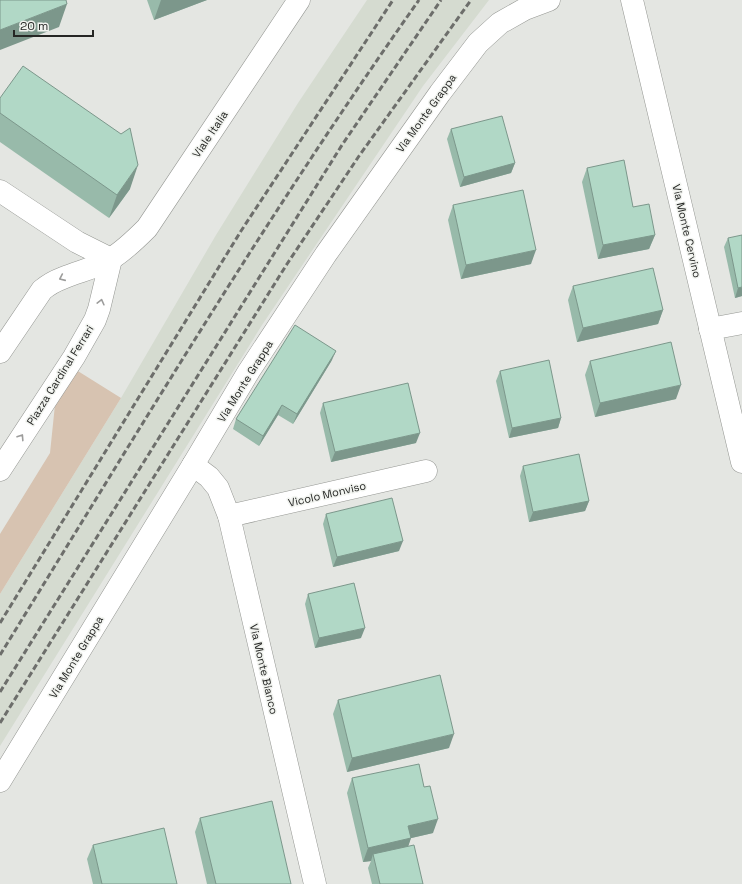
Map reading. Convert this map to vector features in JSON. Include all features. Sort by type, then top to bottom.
[{"type":"street","name":"Viale Italia","points":[[111,259],[134,242],[147,228],[299,0]]},
{"type":"street","name":"Via Monte Grappa","points":[[0,781],[249,371],[326,254],[440,93],[478,43],[500,23],[525,9],[549,0]]},
{"type":"street","name":"Via Monte Cervino","points":[[632,0],[742,462]]},
{"type":"street","points":[[0,191],[77,242],[111,259]]},
{"type":"street","points":[[0,352],[42,290],[64,277],[111,259]]},
{"type":"street","name":"Piazza Cardinal Ferrari","points":[[0,470],[74,357],[95,320],[111,259]]},
{"type":"street","points":[[710,329],[742,323]]},
{"type":"street","name":"Via Monte Bianco","points":[[193,465],[209,477],[218,488],[229,516],[314,884]]},
{"type":"street","name":"Vicolo Monviso","points":[[229,516],[426,471]]},
{"type":"shaded area","points":[[367,0],[489,0],[423,86],[262,325],[0,746],[0,594],[121,398],[216,235],[298,103]]},
{"type":"shaded area","points":[[73,368],[121,398],[0,594],[0,534],[50,453],[56,395]]},
{"type":"building","points":[[0,0],[66,0],[67,4],[0,30]]},
{"type":"building","points":[[23,66],[121,134],[130,128],[138,165],[117,195],[0,113],[0,98]]},
{"type":"building","points":[[502,116],[515,163],[464,177],[451,129]]},
{"type":"building","points":[[624,160],[633,207],[649,204],[655,235],[603,245],[587,168]]},
{"type":"building","points":[[523,190],[536,250],[466,265],[453,205]]},
{"type":"building","points":[[742,235],[742,287],[738,288],[728,238]]},
{"type":"building","points":[[653,268],[663,310],[583,328],[573,286]]},
{"type":"building","points":[[295,325],[336,351],[297,414],[282,405],[263,436],[236,419]]},
{"type":"building","points":[[671,342],[681,385],[600,403],[590,361]]},
{"type":"building","points":[[549,360],[561,418],[512,428],[500,371]]},
{"type":"building","points":[[408,383],[420,433],[335,452],[323,403]]},
{"type":"building","points":[[579,454],[589,501],[533,512],[523,466]]},
{"type":"building","points":[[392,498],[403,541],[337,557],[326,514]]},
{"type":"building","points":[[354,583],[365,628],[319,638],[308,594]]},
{"type":"building","points":[[440,675],[454,734],[352,758],[338,700]]},
{"type":"building","points":[[419,764],[424,787],[430,786],[438,819],[408,826],[411,838],[368,848],[352,778]]},
{"type":"building","points":[[272,801],[291,884],[216,884],[200,818]]},
{"type":"building","points":[[164,828],[177,884],[102,884],[93,845]]},
{"type":"building","points":[[414,845],[423,884],[380,884],[373,854]]},
{"type":"railway","points":[[0,623],[241,231],[393,0]]},
{"type":"railway","points":[[0,655],[256,242],[309,161],[419,0]]},
{"type":"railway","points":[[0,692],[342,145],[441,0]]},
{"type":"railway","points":[[0,723],[287,264],[359,156],[471,0]]}]
